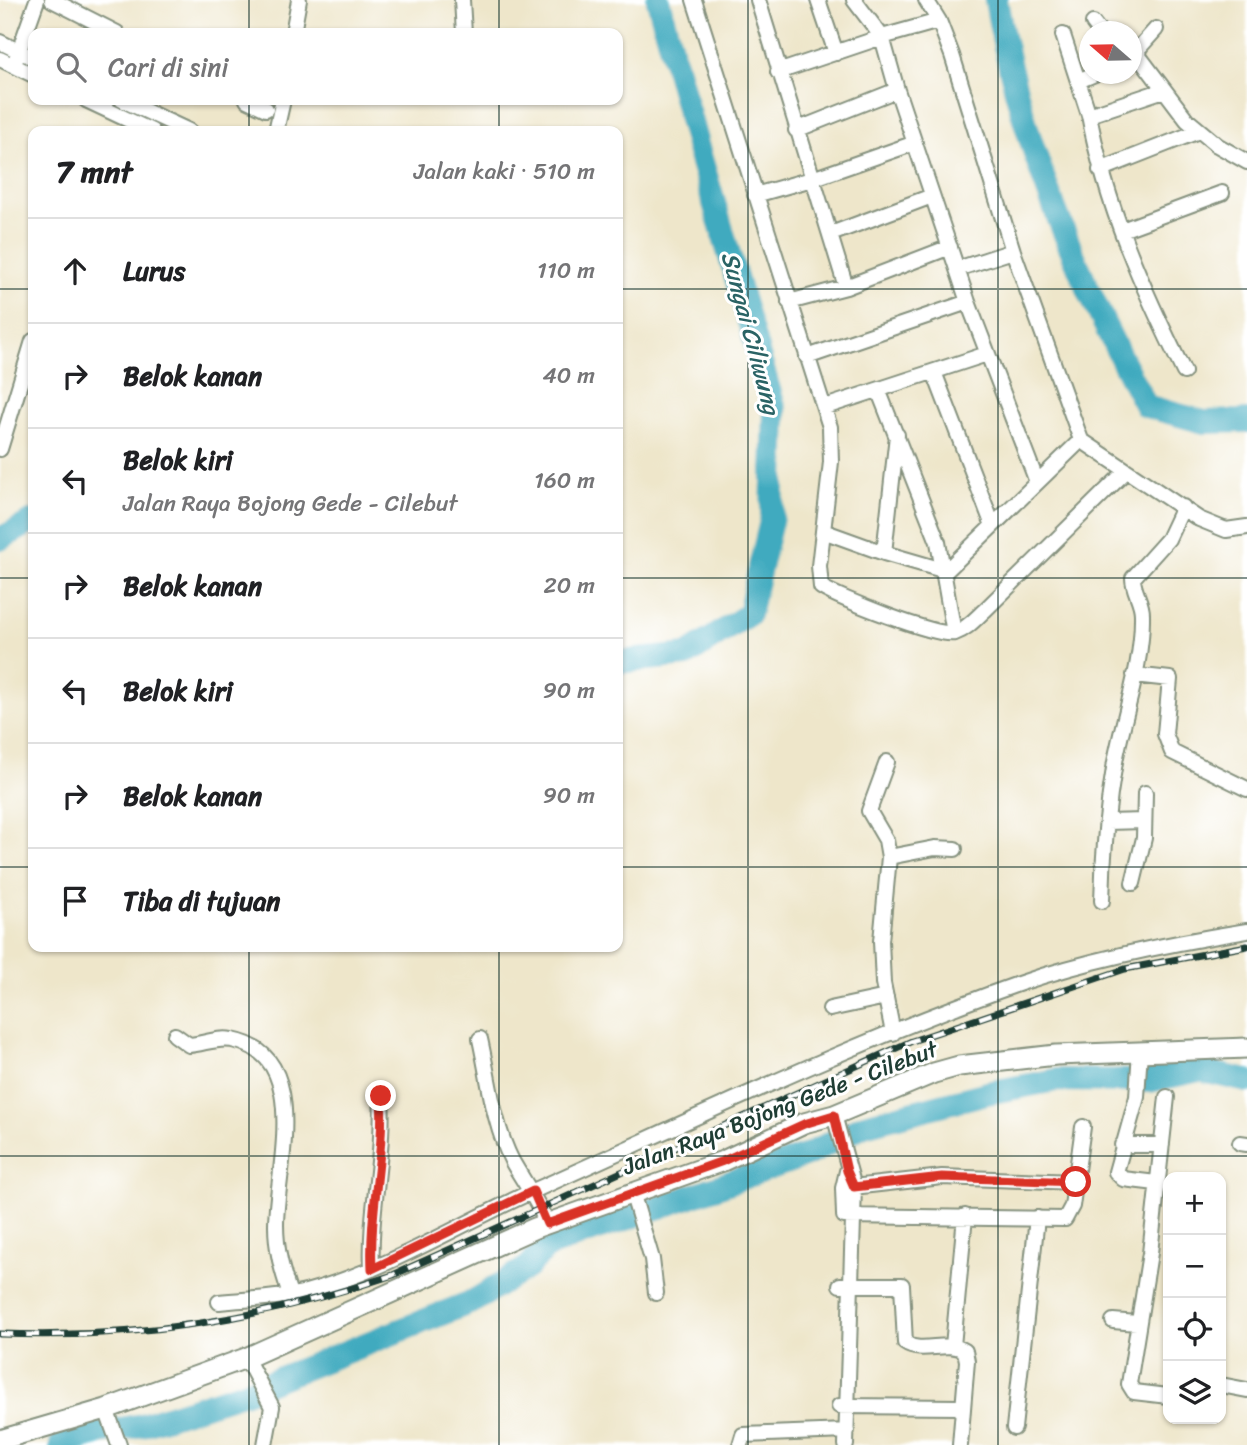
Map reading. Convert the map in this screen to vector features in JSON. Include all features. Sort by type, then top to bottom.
[{"type":"main road","name":"Jalan Raya Bojong Gede - Cilebut","points":[[0,1440],[108,1414],[247,1361],[547,1224],[635,1201],[804,1124],[836,1118],[894,1088],[959,1066],[1034,1057],[1139,1057],[1247,1048]]},
{"type":"street","points":[[32,28],[37,0]]},
{"type":"street","points":[[52,0],[107,28]]},
{"type":"street","points":[[294,28],[299,0]]},
{"type":"street","points":[[462,0],[464,28]]},
{"type":"street","points":[[694,0],[830,427],[831,462],[819,566],[821,587],[930,630],[954,633],[977,618],[1125,472]]},
{"type":"street","points":[[758,0],[846,287]]},
{"type":"street","points":[[818,0],[836,53]]},
{"type":"street","points":[[854,0],[883,37],[897,90],[968,302],[1037,482]]},
{"type":"street","points":[[926,0],[939,21],[1013,251],[1082,440],[1125,472],[1199,519],[1226,530],[1247,527]]},
{"type":"street","points":[[778,72],[939,21]]},
{"type":"street","points":[[1142,45],[1156,29]]},
{"type":"street","points":[[1063,35],[1089,116],[1100,170],[1146,296],[1185,372]]},
{"type":"street","points":[[0,42],[27,55],[14,65]]},
{"type":"street","points":[[0,59],[28,72]]},
{"type":"street","points":[[1142,65],[1199,131],[1247,162]]},
{"type":"street","points":[[796,130],[897,90]]},
{"type":"street","points":[[1089,116],[1164,90]]},
{"type":"street","points":[[97,105],[141,126]]},
{"type":"street","points":[[133,105],[178,126]]},
{"type":"street","points":[[257,105],[267,110]]},
{"type":"street","points":[[277,126],[282,105]]},
{"type":"street","points":[[1100,170],[1199,131]]},
{"type":"street","points":[[755,195],[812,179],[915,143]]},
{"type":"street","points":[[1122,230],[1222,193]]},
{"type":"street","points":[[831,234],[932,196]]},
{"type":"street","points":[[789,302],[846,287],[950,247]]},
{"type":"street","points":[[957,269],[1013,251]]},
{"type":"street","points":[[807,358],[968,302]]},
{"type":"street","points":[[825,407],[879,392],[987,354]]},
{"type":"street","points":[[0,449],[28,357]]},
{"type":"street","points":[[934,372],[992,523]]},
{"type":"street","points":[[879,392],[939,542],[946,571],[954,633]]},
{"type":"street","points":[[884,553],[897,435]]},
{"type":"street","points":[[946,571],[992,523],[1082,440]]},
{"type":"street","points":[[1102,901],[1103,849],[1115,760],[1135,675],[1142,613],[1133,578],[1168,538],[1184,507]]},
{"type":"street","points":[[823,530],[884,553],[946,571]]},
{"type":"street","points":[[1135,675],[1170,679],[1165,734],[1171,752],[1247,789]]},
{"type":"street","points":[[887,762],[869,811],[880,825],[889,857],[881,941],[886,997],[893,1033]]},
{"type":"street","points":[[1133,883],[1144,838],[1145,793]]},
{"type":"street","points":[[1108,822],[1144,821]]},
{"type":"street","points":[[889,857],[935,848],[955,849]]},
{"type":"street","points":[[219,1302],[305,1292],[372,1269],[533,1191],[893,1033],[1022,983],[1153,948],[1247,931]]},
{"type":"street","points":[[830,1009],[886,997]]},
{"type":"street","points":[[175,1035],[190,1045],[231,1040],[247,1045],[270,1063],[281,1080],[285,1105],[277,1249],[290,1294]]},
{"type":"street","points":[[480,1039],[498,1121],[512,1161],[533,1191],[547,1224]]},
{"type":"street","points":[[1139,1057],[1138,1091],[1116,1166],[1118,1178],[1156,1183]]},
{"type":"street","points":[[372,1269],[371,1217],[384,1134],[381,1096]]},
{"type":"street","points":[[1163,1395],[1129,1389],[1137,1323],[1150,1253],[1167,1097]]},
{"type":"street","points":[[740,1445],[743,1435],[842,1438],[848,1188],[844,1148],[836,1118]]},
{"type":"street","points":[[848,1216],[1065,1219],[1072,1206],[1083,1127]]},
{"type":"street","points":[[1122,1145],[1162,1145]]},
{"type":"street","points":[[848,1188],[942,1177],[1076,1182]]},
{"type":"street","points":[[635,1201],[652,1259],[656,1293]]},
{"type":"street","points":[[953,1346],[965,1216]]},
{"type":"street","points":[[1014,1428],[1037,1218]]},
{"type":"street","points":[[845,1284],[902,1285],[905,1343],[912,1347],[953,1346],[963,1349],[967,1355],[960,1445]]},
{"type":"street","points":[[1113,1321],[1137,1323]]},
{"type":"street","points":[[247,1361],[268,1396],[271,1407],[265,1445]]},
{"type":"street","points":[[1226,1386],[1247,1390]]},
{"type":"street","points":[[842,1405],[961,1407]]},
{"type":"street","points":[[108,1414],[119,1443]]},
{"type":"waterway","name":"Sungai Ciliwung","points":[[623,661],[687,655],[749,614],[772,517],[775,410],[699,152],[658,0]]},
{"type":"waterway","name":"Sungai Ciliwung","points":[[996,0],[1020,105],[1055,209],[1098,310],[1146,406],[1204,422],[1247,421]]},
{"type":"waterway","name":"Sungai Ciliwung","points":[[0,539],[28,524]]},
{"type":"waterway","points":[[61,1445],[99,1433],[142,1425],[245,1392],[474,1301],[528,1267],[547,1247],[807,1155],[864,1125],[987,1093],[1056,1080],[1149,1081],[1199,1070],[1247,1081]]},
{"type":"railway","points":[[0,1334],[102,1333],[200,1323],[247,1315],[344,1291],[393,1275],[912,1041],[1125,969],[1247,946]]},
{"type":"route","points":[[381,1096],[384,1134],[371,1217],[372,1269],[533,1191],[547,1224],[644,1187],[723,1161],[804,1124],[834,1115],[844,1148],[847,1171],[854,1187],[942,1177],[1076,1182]]}]
